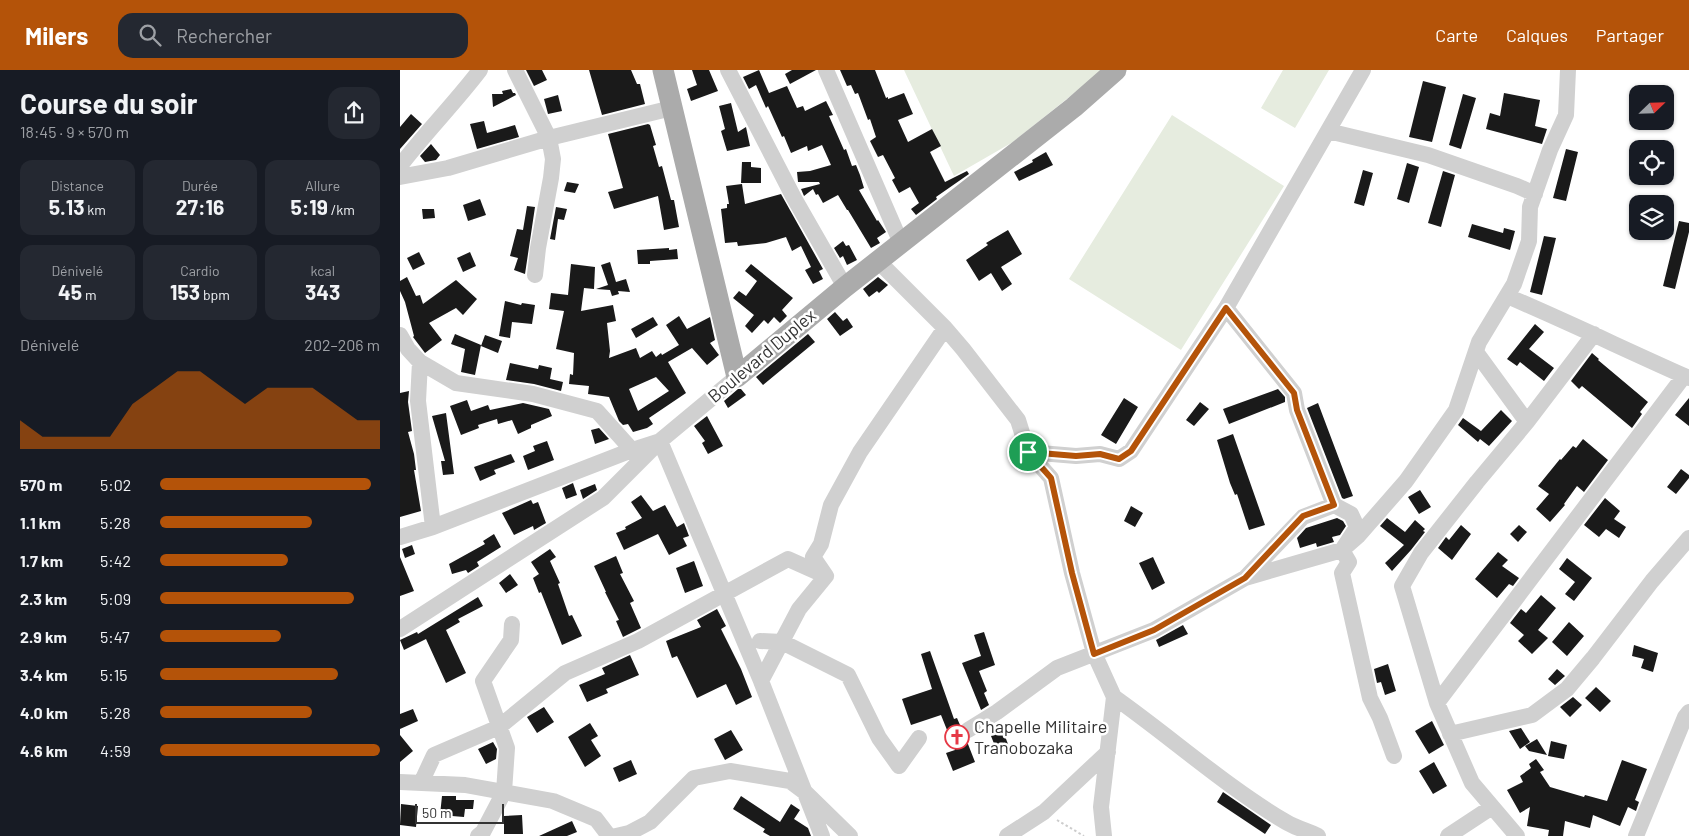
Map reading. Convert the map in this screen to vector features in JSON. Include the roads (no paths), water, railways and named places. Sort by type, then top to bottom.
[{"type":"main road","points":[[663,70],[737,377]]},
{"type":"main road","name":"Boulevard Duplex","points":[[737,377],[845,287],[1074,108],[1116,70]]},
{"type":"street","points":[[400,166],[413,148],[480,70]]},
{"type":"street","points":[[515,70],[549,138],[553,159],[538,248],[536,274]]},
{"type":"street","points":[[728,70],[794,198],[845,287]]},
{"type":"street","points":[[826,70],[901,243]]},
{"type":"street","points":[[1028,452],[1076,456],[1100,454],[1119,459],[1131,451],[1226,308],[1363,70]]},
{"type":"street","points":[[968,730],[998,712],[1057,668],[1154,630],[1245,578],[1342,550],[1358,536],[1406,481],[1456,410],[1479,342],[1514,284],[1529,241],[1530,207],[1550,150],[1566,115],[1568,70]]},
{"type":"street","points":[[400,177],[448,168],[549,138],[672,108]]},
{"type":"street","points":[[1328,131],[1428,155],[1535,194]]},
{"type":"street","points":[[878,261],[945,328],[1018,420],[1028,452],[1051,478],[1072,573],[1094,654],[1114,697],[1149,722],[1189,755],[1288,823],[1318,836]]},
{"type":"street","points":[[1437,703],[1687,377],[1507,296]]},
{"type":"street","points":[[1226,308],[1294,393],[1297,410],[1334,505],[1351,514],[1357,527],[1342,550]]},
{"type":"street","points":[[826,576],[813,557],[821,544],[832,506],[860,452],[945,328]]},
{"type":"street","points":[[1517,836],[1472,783],[1437,703],[1402,586],[1421,553],[1527,422],[1594,334]]},
{"type":"street","points":[[400,335],[408,349],[420,362],[456,382],[533,394],[597,411],[632,450]]},
{"type":"street","points":[[1476,352],[1527,422]]},
{"type":"street","points":[[420,362],[418,401],[434,527]]},
{"type":"street","name":"Boulevard Duplex","points":[[400,629],[603,498],[660,441],[737,377]]},
{"type":"street","points":[[400,537],[434,527],[632,450],[660,441],[761,680],[822,836]]},
{"type":"street","points":[[1245,578],[1303,516],[1334,505]]},
{"type":"street","points":[[1450,734],[1532,715],[1567,689],[1594,658],[1652,581],[1689,538]]},
{"type":"street","points":[[1342,550],[1348,562],[1342,574],[1370,698],[1380,718],[1394,756]]},
{"type":"street","points":[[421,783],[434,755],[500,727],[565,673],[638,641],[788,559],[826,576]]},
{"type":"street","points":[[761,680],[799,609],[826,576]]},
{"type":"street","points":[[478,836],[483,832],[504,792],[507,748],[483,681],[511,640],[512,624]]},
{"type":"street","points":[[760,641],[782,642],[848,675],[879,738],[899,766],[919,738]]},
{"type":"street","points":[[1104,836],[1101,807],[1114,697]]},
{"type":"street","points":[[1636,836],[1685,717],[1689,712]]},
{"type":"street","points":[[1007,836],[1044,812],[1108,752]]},
{"type":"street","points":[[616,836],[628,833],[650,822],[694,778],[730,771],[790,781],[806,793],[850,836]]},
{"type":"street","points":[[400,782],[465,785],[553,801],[596,819],[609,836]]},
{"type":"street","points":[[1448,836],[1492,807]]},
{"type":"place","name":"Chapelle Militaire Tranobozaka","points":[[957,737]]}]
